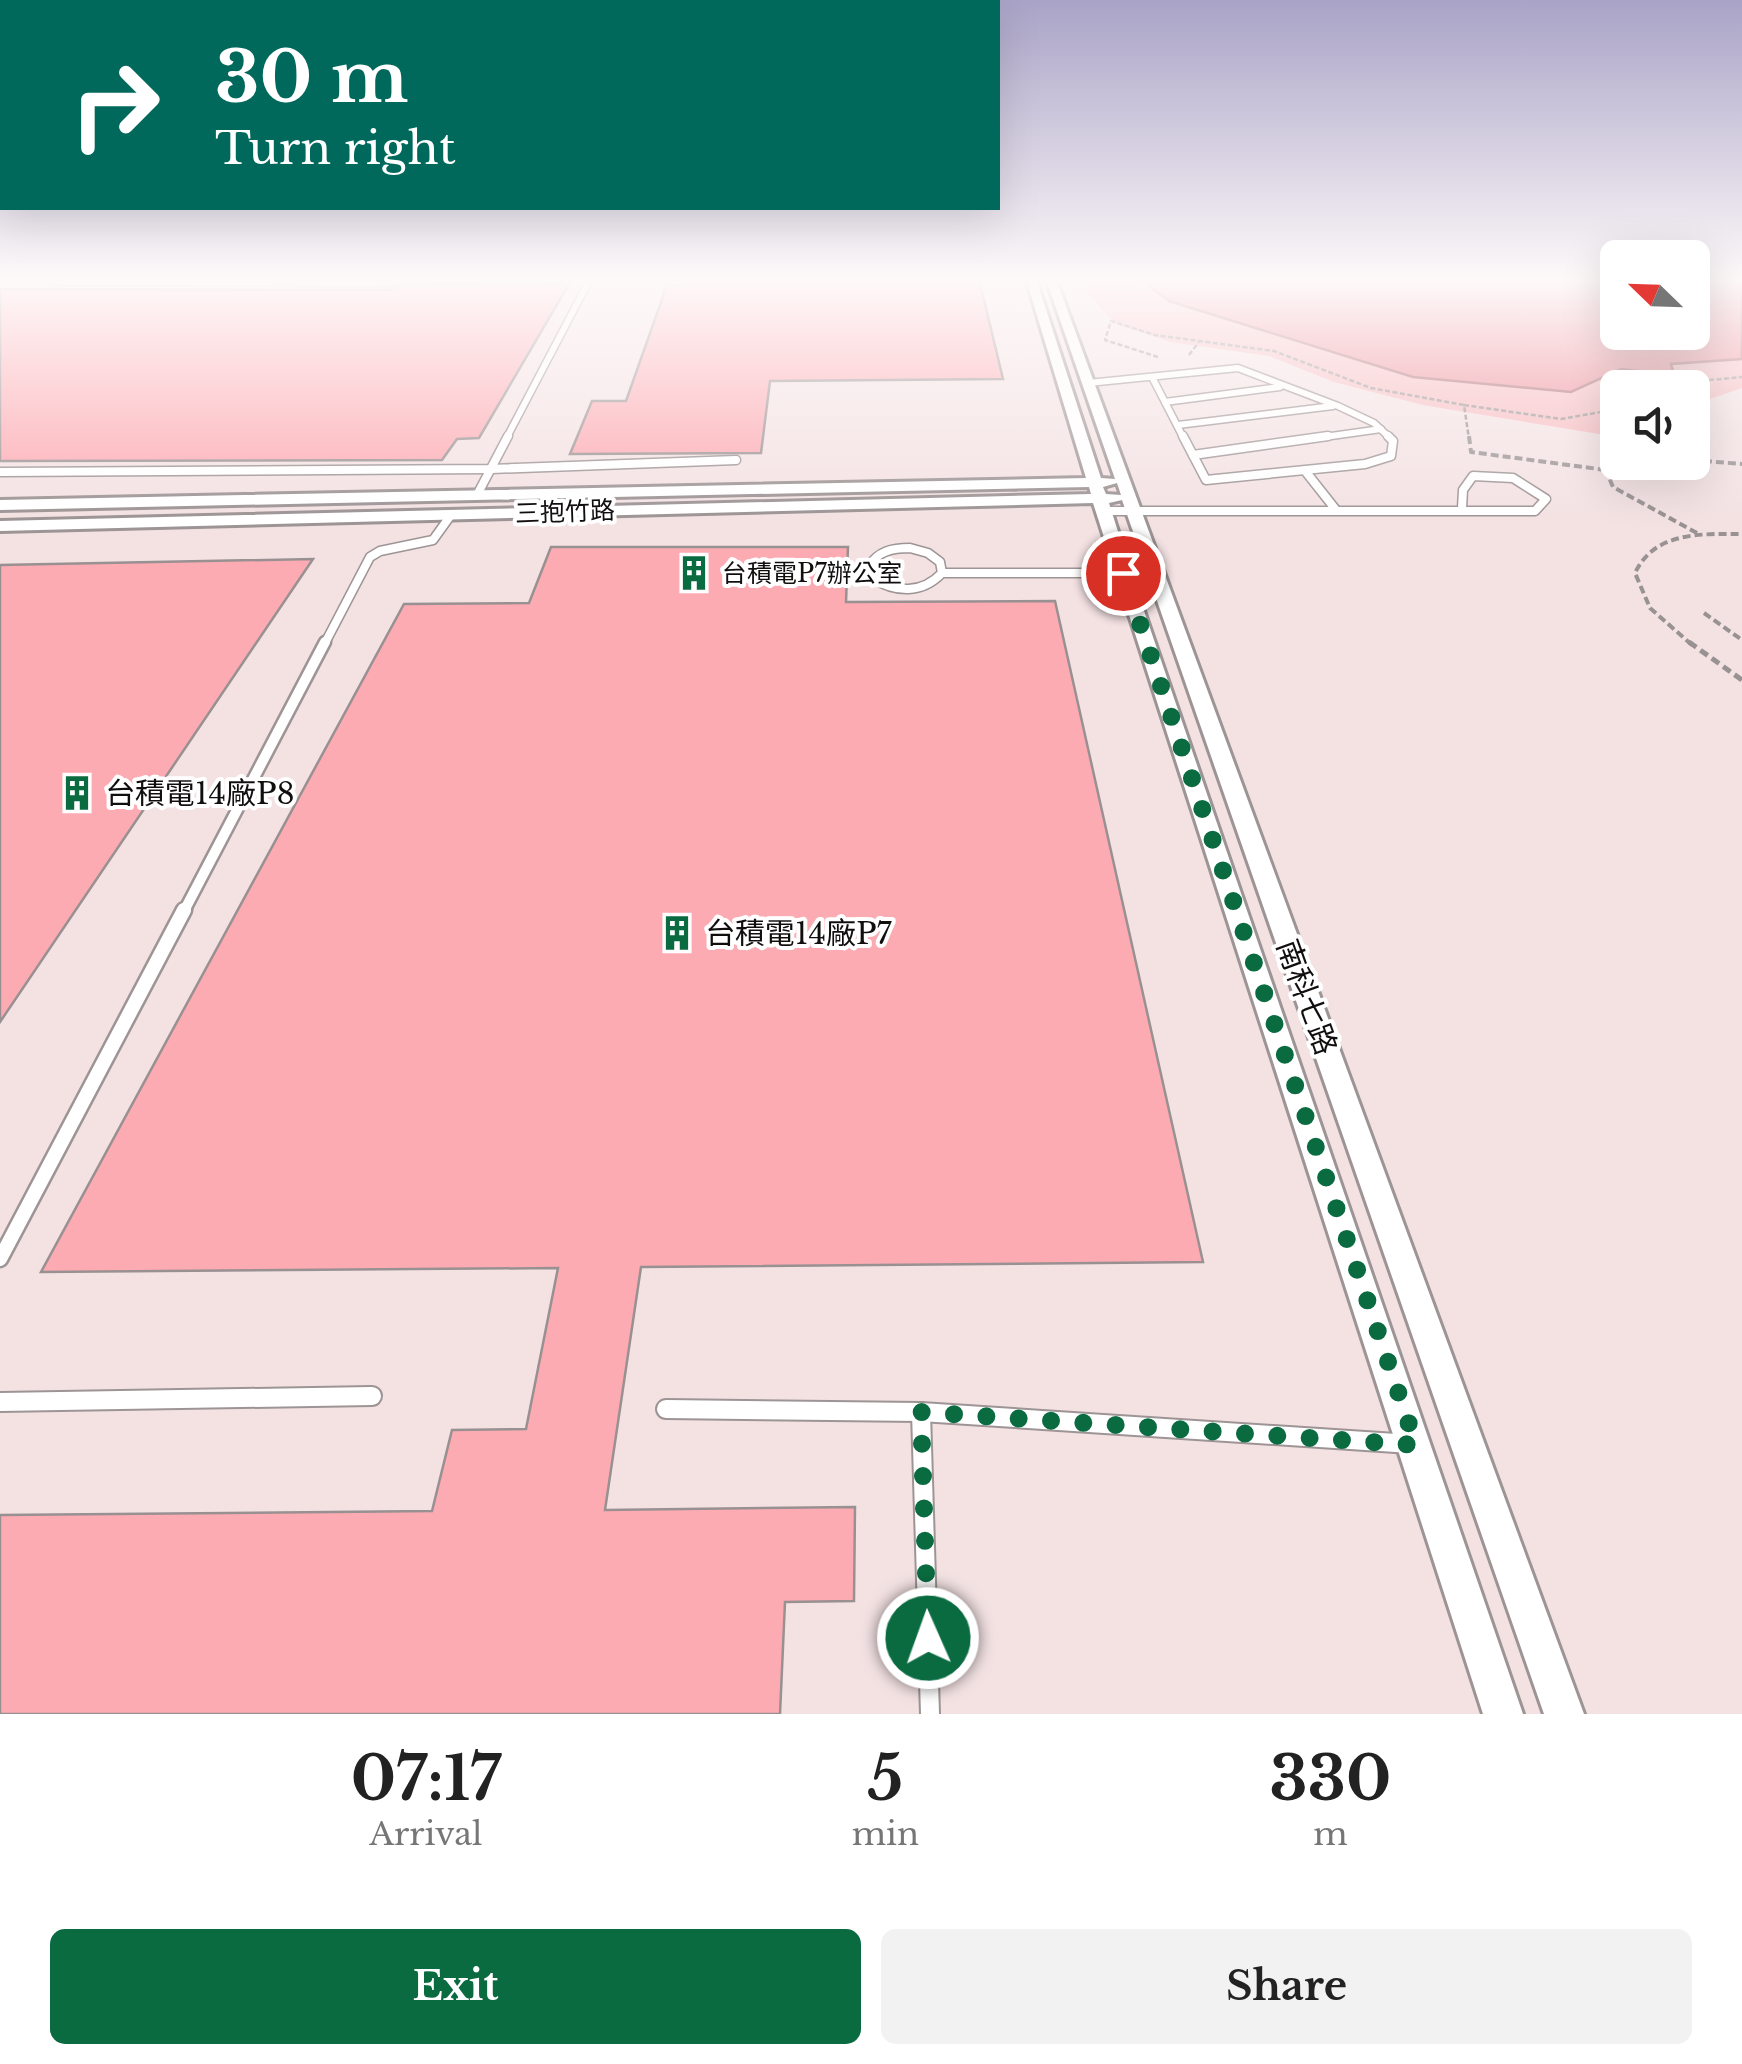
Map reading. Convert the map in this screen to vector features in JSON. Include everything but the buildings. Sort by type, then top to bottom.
[{"type":"street","name":"南科七路","points":[[1062,359],[1564,1714]]},
{"type":"street","name":"南科七路","points":[[1079,359],[1115,497],[1123,573],[1503,1714]]},
{"type":"street","name":"三抱竹路","points":[[0,505],[476,496],[1115,497]]},
{"type":"street","name":"三抱竹路","points":[[0,526],[1115,497]]},
{"type":"lane","points":[[476,496],[549,359]]},
{"type":"lane","points":[[1088,383],[1238,368],[1338,406],[1381,430],[1394,440],[1391,456],[1365,464],[1306,472],[1206,480],[1154,379]]},
{"type":"lane","points":[[1165,402],[1283,386]]},
{"type":"lane","points":[[1178,425],[1338,406]]},
{"type":"lane","points":[[1193,455],[1381,430]]},
{"type":"lane","points":[[0,472],[491,469],[736,460]]},
{"type":"lane","points":[[1306,472],[1336,510]]},
{"type":"lane","points":[[1115,497],[1336,510],[1535,511],[1546,500],[1531,483],[1516,478],[1500,474],[1473,476],[1462,490],[1462,508]]},
{"type":"lane","points":[[0,1258],[370,557],[380,551],[433,540],[450,515]]},
{"type":"lane","points":[[942,573],[935,557],[910,548],[882,552],[868,567],[878,582],[895,589],[925,586],[942,573],[1123,573]]},
{"type":"lane","points":[[0,1402],[372,1396]]},
{"type":"lane","points":[[666,1409],[921,1412],[1416,1445]]},
{"type":"lane","points":[[921,1412],[930,1714]]},
{"type":"path","points":[[1295,359],[1372,388],[1464,405],[1560,419],[1600,412]]},
{"type":"path","points":[[1710,380],[1742,377]]},
{"type":"path","points":[[1464,405],[1471,452],[1600,469]]},
{"type":"path","points":[[1710,461],[1742,464]]},
{"type":"path","points":[[1610,480],[1613,488],[1700,535]]},
{"type":"path","points":[[1742,534],[1667,541],[1645,553],[1635,574],[1637,587],[1670,628],[1742,680]]},
{"type":"path","points":[[1704,613],[1742,640]]},
{"type":"shaded area","points":[[0,359],[1742,359],[1742,1714],[0,1714]]},
{"type":"shaded area","points":[[1276,359],[1742,359],[1742,388],[1710,399],[1710,370],[1600,370],[1600,434],[1423,405],[1334,382]]},
{"type":"shaded area","points":[[1355,359],[1742,359],[1671,364],[1673,370],[1600,370],[1600,379],[1571,392],[1413,377]]},
{"type":"place","name":"台積電P7辦公室","points":[[694,573]]},
{"type":"place","name":"台積電14廠P8","points":[[77,793]]},
{"type":"place","name":"台積電14廠P7","points":[[677,933]]},
{"type":"route","points":[[928,1638],[921,1412],[1416,1445],[1123,573]]}]
